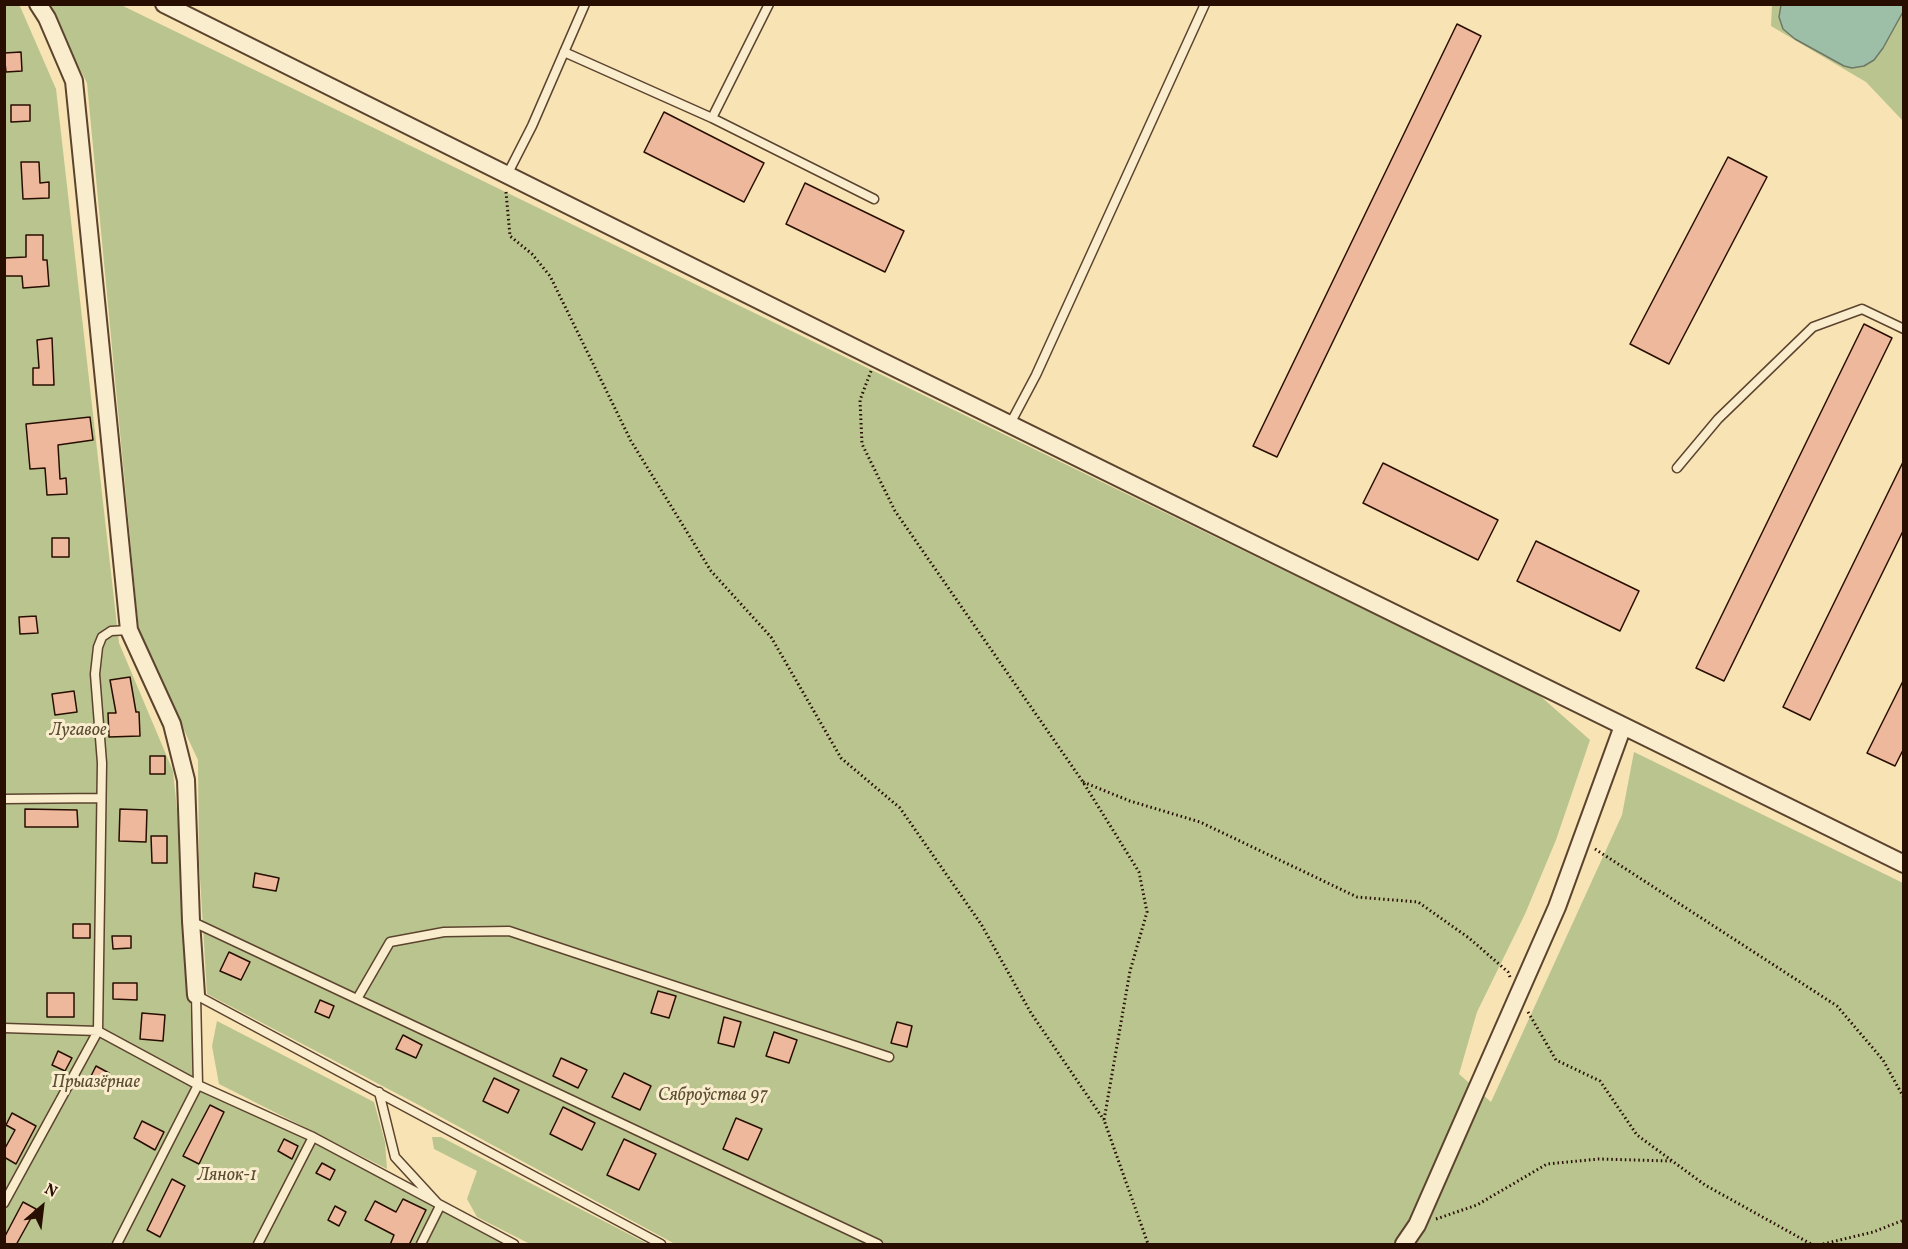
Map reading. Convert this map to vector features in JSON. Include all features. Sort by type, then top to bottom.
[{"type":"street","points":[[39,4],[74,81],[129,630],[172,724],[186,780],[196,995]]},
{"type":"street","points":[[164,4],[875,358],[1904,864]]},
{"type":"street","points":[[1404,1245],[1417,1225],[1557,907],[1623,726]]},
{"type":"lane","points":[[507,176],[532,126],[585,4]]},
{"type":"lane","points":[[712,118],[769,4]]},
{"type":"lane","points":[[1010,424],[1036,375],[1205,4]]},
{"type":"lane","points":[[564,52],[712,118],[874,199]]},
{"type":"lane","points":[[1677,468],[1718,419],[1813,327],[1862,309],[1904,329]]},
{"type":"lane","points":[[4,1203],[98,1031],[102,763],[95,674],[98,647],[102,637],[111,631],[129,630]]},
{"type":"lane","points":[[4,799],[101,798]]},
{"type":"lane","points":[[191,921],[878,1245]]},
{"type":"lane","points":[[357,999],[390,942],[444,932],[509,931],[889,1058]]},
{"type":"lane","points":[[117,1245],[198,1085],[196,995],[661,1245]]},
{"type":"lane","points":[[4,1028],[98,1031],[198,1085],[313,1137],[514,1245]]},
{"type":"lane","points":[[379,1092],[395,1156],[440,1206]]},
{"type":"lane","points":[[258,1245],[313,1137]]},
{"type":"lane","points":[[421,1245],[440,1206]]},
{"type":"path","points":[[490,167],[506,192],[510,236],[532,254],[550,276],[631,441],[711,572],[771,637],[841,758],[900,808],[981,924],[1031,1013],[1104,1120],[1148,1245]]},
{"type":"path","points":[[875,358],[860,400],[862,444],[895,511],[1083,782],[1139,872],[1147,912],[1130,971],[1104,1120]]},
{"type":"path","points":[[1083,782],[1130,801],[1200,822],[1357,897],[1419,902],[1469,938],[1509,972],[1518,995],[1556,1060],[1600,1081],[1637,1135],[1705,1185],[1811,1245]]},
{"type":"path","points":[[1581,841],[1837,1006],[1883,1060],[1904,1098]]},
{"type":"path","points":[[1417,1225],[1477,1205],[1547,1164],[1599,1159],[1671,1161]]},
{"type":"path","points":[[1823,1245],[1874,1232],[1904,1220]]},
{"type":"green space","points":[[19,4],[56,89],[119,643],[173,771],[182,859],[195,1087],[305,1138],[506,1244],[5,1244],[4,5]]},
{"type":"green space","name":"Сяброўства 97","points":[[47,5],[121,5],[1538,694],[1590,740],[1556,840],[1525,914],[1477,1012],[1459,1074],[1491,1102],[1622,815],[1634,752],[1903,883],[1903,1244],[675,1244],[415,1103],[207,994],[199,861],[198,760],[139,633],[87,83]]},
{"type":"green space","points":[[1772,5],[1781,5],[1779,17],[1783,28],[1795,39],[1883,48],[1903,10],[1903,121],[1866,82],[1771,26]]},
{"type":"green space","points":[[217,1021],[374,1102],[385,1142],[387,1169],[219,1084],[212,1046]]},
{"type":"green space","points":[[432,1137],[441,1137],[648,1244],[530,1244],[477,1217],[467,1199],[477,1171],[434,1149]]},
{"type":"shaded area","points":[[1903,4],[1904,10],[1874,60],[1864,66],[1852,68],[1844,66],[1795,39],[1783,29],[1779,17],[1781,5]]},
{"type":"building","points":[[1457,24],[1481,36],[1277,457],[1253,446]]},
{"type":"building","points":[[21,52],[22,71],[6,72],[4,53]]},
{"type":"building","points":[[11,105],[30,105],[30,121],[11,122]]},
{"type":"building","points":[[664,112],[764,163],[744,202],[644,152]]},
{"type":"building","points":[[1728,157],[1767,177],[1669,364],[1630,344]]},
{"type":"building","points":[[21,162],[39,162],[40,183],[49,182],[49,198],[23,199]]},
{"type":"building","points":[[805,183],[904,231],[885,272],[786,224]]},
{"type":"building","points":[[26,235],[43,235],[43,260],[47,260],[49,286],[23,288],[22,276],[4,276],[4,258],[26,257]]},
{"type":"building","points":[[1864,324],[1892,338],[1724,681],[1696,668]]},
{"type":"building","points":[[52,338],[54,385],[33,385],[33,368],[39,368],[37,340]]},
{"type":"building","points":[[90,417],[93,440],[58,445],[60,479],[66,478],[67,494],[47,495],[45,468],[30,469],[26,424]]},
{"type":"building","points":[[1904,460],[1904,529],[1810,720],[1783,707]]},
{"type":"building","points":[[1383,463],[1498,520],[1478,560],[1363,503]]},
{"type":"building","points":[[52,538],[69,538],[69,557],[52,557]]},
{"type":"building","points":[[1536,541],[1639,591],[1620,631],[1517,581]]},
{"type":"building","points":[[36,616],[38,633],[20,634],[19,617]]},
{"type":"building","points":[[130,677],[136,712],[139,712],[140,736],[109,737],[108,713],[116,713],[110,680]]},
{"type":"building","points":[[1904,679],[1904,748],[1895,766],[1867,753]]},
{"type":"building","points":[[74,691],[77,712],[55,715],[52,694]]},
{"type":"building","points":[[150,756],[165,756],[165,774],[150,774]]},
{"type":"building","points":[[25,809],[77,810],[78,827],[25,827]]},
{"type":"building","points":[[120,809],[147,810],[146,842],[119,841]]},
{"type":"building","points":[[151,836],[167,836],[167,863],[152,863]]},
{"type":"building","points":[[255,873],[279,878],[276,891],[253,887]]},
{"type":"building","points":[[73,924],[90,924],[90,938],[73,938]]},
{"type":"building","points":[[112,936],[131,936],[131,948],[113,949]]},
{"type":"building","points":[[229,952],[250,962],[241,980],[220,971]]},
{"type":"building","points":[[113,983],[137,983],[137,1000],[113,999]]},
{"type":"building","points":[[658,991],[676,996],[669,1018],[651,1013]]},
{"type":"building","points":[[47,993],[74,993],[74,1017],[47,1017]]},
{"type":"building","points":[[320,1000],[334,1006],[329,1018],[315,1012]]},
{"type":"building","points":[[142,1013],[165,1015],[163,1041],[140,1039]]},
{"type":"building","points":[[724,1017],[741,1022],[734,1047],[718,1043]]},
{"type":"building","points":[[897,1022],[912,1026],[907,1047],[891,1043]]},
{"type":"building","points":[[774,1032],[797,1040],[789,1063],[766,1056]]},
{"type":"building","points":[[403,1035],[422,1045],[416,1058],[396,1049]]},
{"type":"building","points":[[58,1051],[72,1058],[65,1071],[52,1065]]},
{"type":"building","points":[[561,1058],[587,1070],[578,1088],[553,1076]]},
{"type":"building","points":[[96,1066],[109,1073],[103,1085],[90,1078]]},
{"type":"building","points":[[624,1073],[651,1086],[640,1110],[612,1097]]},
{"type":"building","points":[[494,1078],[519,1090],[508,1113],[483,1101]]},
{"type":"building","points":[[210,1105],[224,1112],[199,1164],[183,1156]]},
{"type":"building","points":[[563,1107],[595,1123],[582,1150],[550,1134]]},
{"type":"building","points":[[12,1113],[36,1126],[16,1164],[4,1157],[4,1150],[15,1130],[6,1125]]},
{"type":"building","points":[[736,1118],[762,1129],[748,1160],[723,1149]]},
{"type":"building","points":[[142,1121],[164,1132],[155,1150],[134,1138]]},
{"type":"building","points":[[284,1139],[298,1146],[292,1159],[278,1151]]},
{"type":"building","points":[[624,1139],[656,1154],[639,1190],[607,1175]]},
{"type":"building","points":[[322,1163],[335,1170],[330,1180],[316,1173]]},
{"type":"building","points":[[172,1179],[185,1186],[160,1237],[147,1230]]},
{"type":"building","points":[[403,1199],[426,1210],[409,1245],[390,1245],[394,1235],[365,1220],[375,1201],[396,1212]]},
{"type":"building","points":[[23,1202],[36,1209],[16,1245],[4,1245],[4,1238]]},
{"type":"building","points":[[335,1206],[346,1212],[339,1226],[328,1220]]},
{"type":"park label","name":"Лугавое","points":[[78,732]]},
{"type":"park label","name":"Прыазёрнае","points":[[96,1084]]},
{"type":"park label","name":"Лянок-1","points":[[227,1177]]}]
